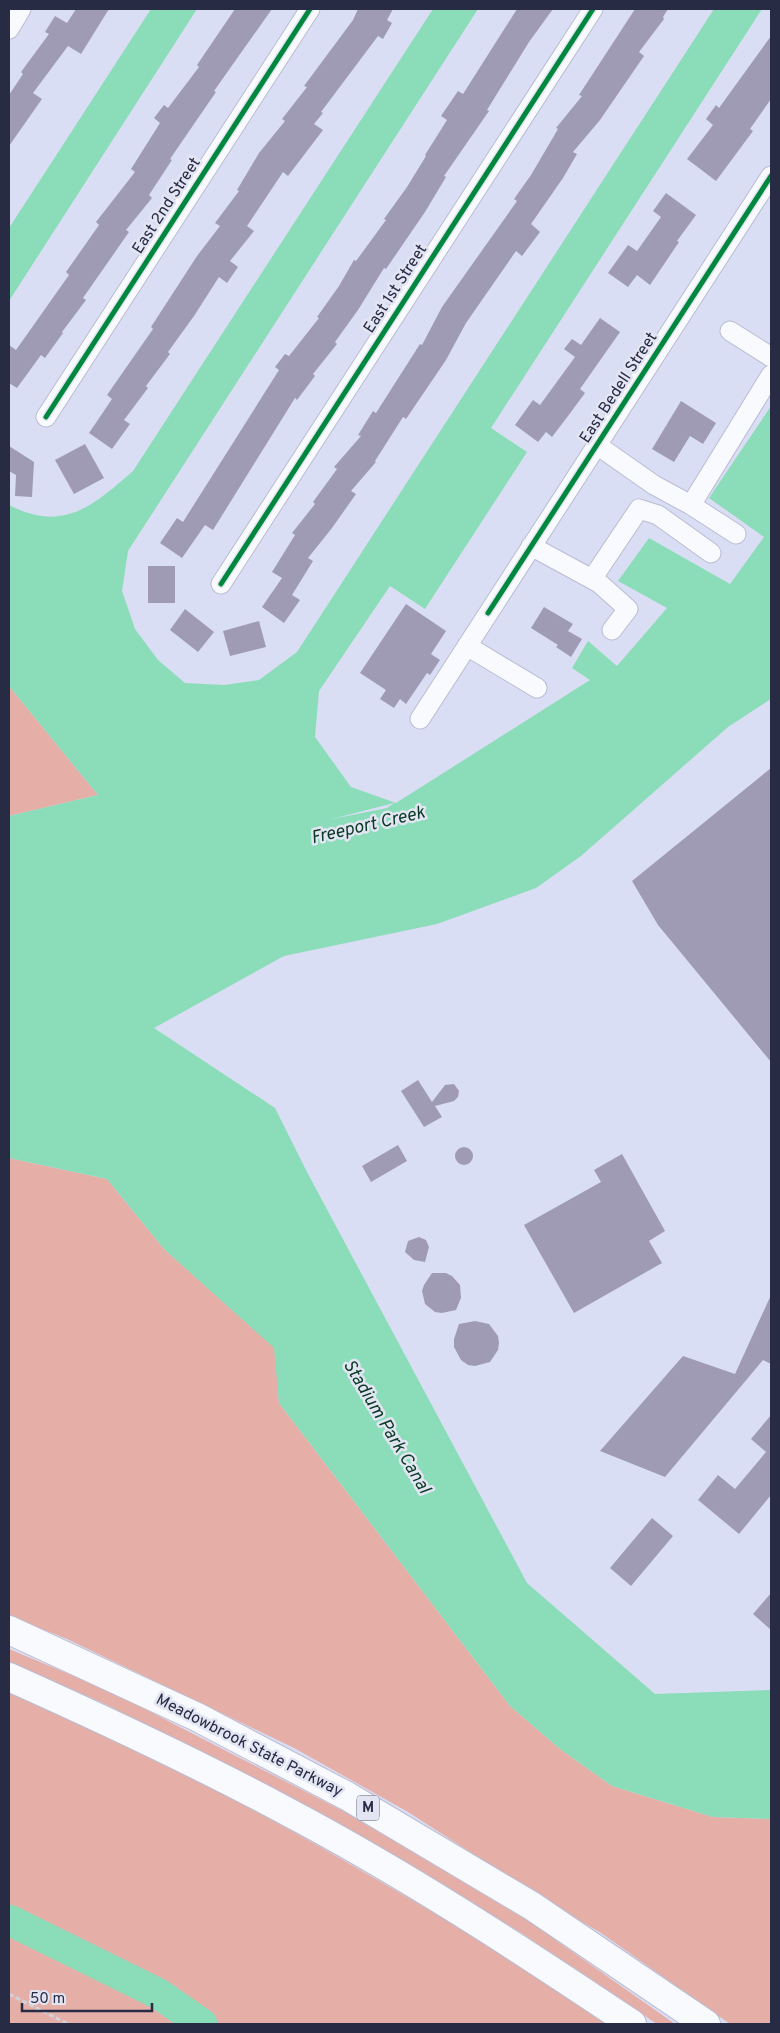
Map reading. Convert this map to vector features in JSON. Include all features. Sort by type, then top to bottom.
[{"type":"highway","name":"Meadowbrook State Parkway","points":[[9,1630],[197,1717],[347,1796],[532,1906],[706,2024]]},
{"type":"highway","points":[[9,1677],[112,1723],[289,1812],[410,1881],[632,2024]]},
{"type":"street","points":[[9,29],[22,9]]},
{"type":"street","name":"East 2nd Street","points":[[46,417],[310,9]]},
{"type":"street","name":"East 1st Street","points":[[221,584],[241,550],[593,9]]},
{"type":"street","name":"East Bedell Street","points":[[420,720],[771,176]]},
{"type":"street","points":[[730,331],[771,357]]},
{"type":"street","points":[[691,505],[771,375]]},
{"type":"street","points":[[597,445],[654,485],[691,505],[736,534]]},
{"type":"street","points":[[592,579],[639,510],[658,515],[711,553]]},
{"type":"street","points":[[531,546],[599,583],[628,609],[612,630]]},
{"type":"street","points":[[467,646],[537,688]]},
{"type":"path","points":[[9,1994],[68,2024]]},
{"type":"shaded area","points":[[9,686],[98,795],[9,816]]},
{"type":"shaded area","points":[[9,1158],[107,1179],[164,1249],[275,1348],[279,1403],[510,1706],[560,1749],[612,1786],[713,1817],[771,1819],[771,2024],[730,2024],[601,1933],[540,1897],[408,1812],[294,1748],[67,1639],[9,1616]]},
{"type":"shaded area","points":[[9,1649],[110,1691],[345,1812],[530,1922],[675,2024],[657,2024],[520,1932],[339,1823],[105,1704],[9,1662]]},
{"type":"shaded area","points":[[9,1693],[65,1717],[230,1797],[317,1845],[469,1933],[607,2024],[9,2024]]},
{"type":"water","points":[[151,9],[197,9],[9,301],[9,228]]},
{"type":"water","points":[[433,9],[478,9],[128,551],[122,591],[135,629],[158,660],[185,683],[224,685],[259,680],[297,652],[714,9],[762,9],[491,428],[527,452],[425,609],[390,586],[319,691],[315,737],[351,787],[396,803],[590,680],[572,668],[588,641],[617,666],[667,608],[618,581],[649,538],[730,584],[764,537],[709,498],[771,406],[771,699],[728,727],[581,856],[536,888],[437,924],[284,956],[154,1028],[275,1108],[307,1172],[527,1583],[655,1694],[771,1690],[771,1819],[713,1817],[612,1786],[560,1749],[510,1706],[279,1403],[274,1348],[164,1249],[107,1179],[9,1158],[9,816],[98,795],[9,686],[9,505],[28,513],[46,516],[61,516],[76,512],[104,495],[133,471]],"holes":[[[394,803],[387,808],[332,819]]]},
{"type":"building","points":[[76,9],[109,9],[81,54],[68,46],[33,93],[42,99],[9,146],[9,95],[23,74],[21,72],[49,34],[45,32],[55,16],[67,23]]},
{"type":"building","points":[[235,9],[272,9],[214,91],[216,92],[170,159],[172,160],[149,195],[152,198],[126,230],[129,232],[83,298],[86,300],[45,358],[41,355],[17,388],[9,383],[9,345],[16,350],[69,275],[66,272],[99,225],[96,222],[135,172],[131,169],[160,123],[154,118],[164,105],[168,108],[199,67],[197,65]]},
{"type":"building","points":[[358,9],[393,9],[387,20],[392,23],[383,39],[378,36],[321,112],[323,113],[314,124],[323,130],[288,176],[283,172],[247,226],[254,231],[230,261],[238,267],[227,283],[219,277],[168,352],[170,354],[146,386],[148,388],[124,420],[130,424],[112,449],[89,433],[112,399],[107,395],[153,329],[151,327],[197,256],[220,226],[215,223],[239,191],[237,190],[259,153],[285,121],[282,119],[307,87],[304,86],[353,20]]},
{"type":"building","points":[[517,9],[553,9],[529,42],[487,110],[489,111],[444,176],[446,177],[425,212],[386,269],[384,268],[358,310],[335,342],[337,344],[313,374],[315,376],[297,400],[295,398],[213,530],[205,525],[182,558],[160,543],[177,518],[183,522],[279,370],[275,367],[285,354],[289,356],[319,318],[317,317],[339,286],[354,260],[356,261],[386,220],[384,219],[407,187],[447,120],[441,116],[458,91],[463,94]]},
{"type":"building","points":[[635,9],[668,9],[663,17],[664,19],[639,52],[644,56],[600,120],[573,152],[577,154],[531,224],[540,232],[522,256],[516,251],[466,323],[446,360],[406,419],[403,417],[376,462],[351,491],[356,494],[308,558],[313,561],[292,595],[300,600],[284,623],[262,607],[282,578],[272,572],[295,535],[292,533],[315,504],[313,502],[337,469],[334,467],[361,436],[358,435],[373,411],[376,413],[420,344],[422,345],[442,307],[517,201],[514,199],[531,175],[558,129],[556,128],[582,96],[579,95]]},
{"type":"building","points":[[771,36],[771,99],[750,129],[753,131],[716,181],[687,159],[713,125],[706,119],[716,105],[719,108]]},
{"type":"building","points":[[666,193],[696,215],[677,241],[679,242],[650,285],[637,275],[628,287],[608,273],[628,245],[637,251],[661,217],[653,211]]},
{"type":"building","points":[[600,318],[620,332],[580,389],[585,393],[568,416],[552,437],[546,432],[538,442],[515,425],[533,400],[540,405],[575,357],[564,349],[572,339],[581,345]]},
{"type":"building","points":[[681,401],[716,423],[703,444],[690,436],[674,462],[652,449]]},
{"type":"building","points":[[85,444],[104,478],[74,494],[55,460]]},
{"type":"building","points":[[9,446],[34,462],[32,497],[15,496],[16,475],[9,471]]},
{"type":"building","points":[[148,566],[175,566],[175,603],[148,603]]},
{"type":"building","points":[[406,604],[446,631],[431,654],[440,660],[430,675],[427,673],[406,704],[400,699],[394,708],[380,699],[386,690],[360,673]]},
{"type":"building","points":[[544,607],[573,624],[568,631],[582,639],[571,657],[556,647],[558,645],[531,628]]},
{"type":"building","points":[[185,609],[214,632],[198,652],[170,630]]},
{"type":"building","points":[[259,621],[266,647],[230,656],[223,631]]},
{"type":"building","points":[[771,768],[771,1062],[658,925],[632,881]]},
{"type":"building","points":[[418,1080],[432,1102],[445,1085],[454,1084],[459,1091],[458,1097],[454,1101],[435,1106],[442,1117],[424,1127],[401,1091]]},
{"type":"building","points":[[398,1145],[407,1161],[371,1182],[362,1166]]},
{"type":"building","points":[[464,1147],[470,1150],[473,1156],[470,1162],[464,1165],[458,1162],[455,1156],[458,1150]]},
{"type":"building","points":[[622,1154],[665,1231],[649,1241],[662,1263],[574,1313],[524,1225],[601,1182],[594,1170]]},
{"type":"building","points":[[419,1237],[426,1240],[429,1247],[425,1262],[414,1260],[405,1252],[408,1241]]},
{"type":"building","points":[[432,1273],[446,1273],[452,1276],[460,1285],[461,1298],[456,1310],[442,1313],[435,1312],[425,1304],[422,1291]]},
{"type":"building","points":[[771,1295],[771,1364],[763,1360],[665,1477],[600,1451],[683,1356],[735,1374]]},
{"type":"building","points":[[475,1321],[489,1324],[498,1336],[499,1343],[498,1350],[490,1362],[475,1366],[468,1365],[461,1360],[454,1347],[454,1339],[459,1324]]},
{"type":"building","points":[[771,1415],[771,1495],[739,1534],[698,1500],[718,1475],[735,1489],[766,1452],[751,1439]]},
{"type":"building","points":[[652,1518],[673,1536],[631,1586],[610,1568]]},
{"type":"building","points":[[771,1593],[771,1630],[753,1614]]},
{"type":"waterway","points":[[9,1920],[159,1994],[202,2024]]},
{"type":"cycle path","points":[[46,417],[310,9]]},
{"type":"cycle path","points":[[221,584],[593,9]]},
{"type":"cycle path","points":[[488,613],[771,176]]},
{"type":"water label","name":"Freeport Creek","points":[[368,826]]},
{"type":"water label","name":"Stadium Park Canal","points":[[386,1427]]}]
